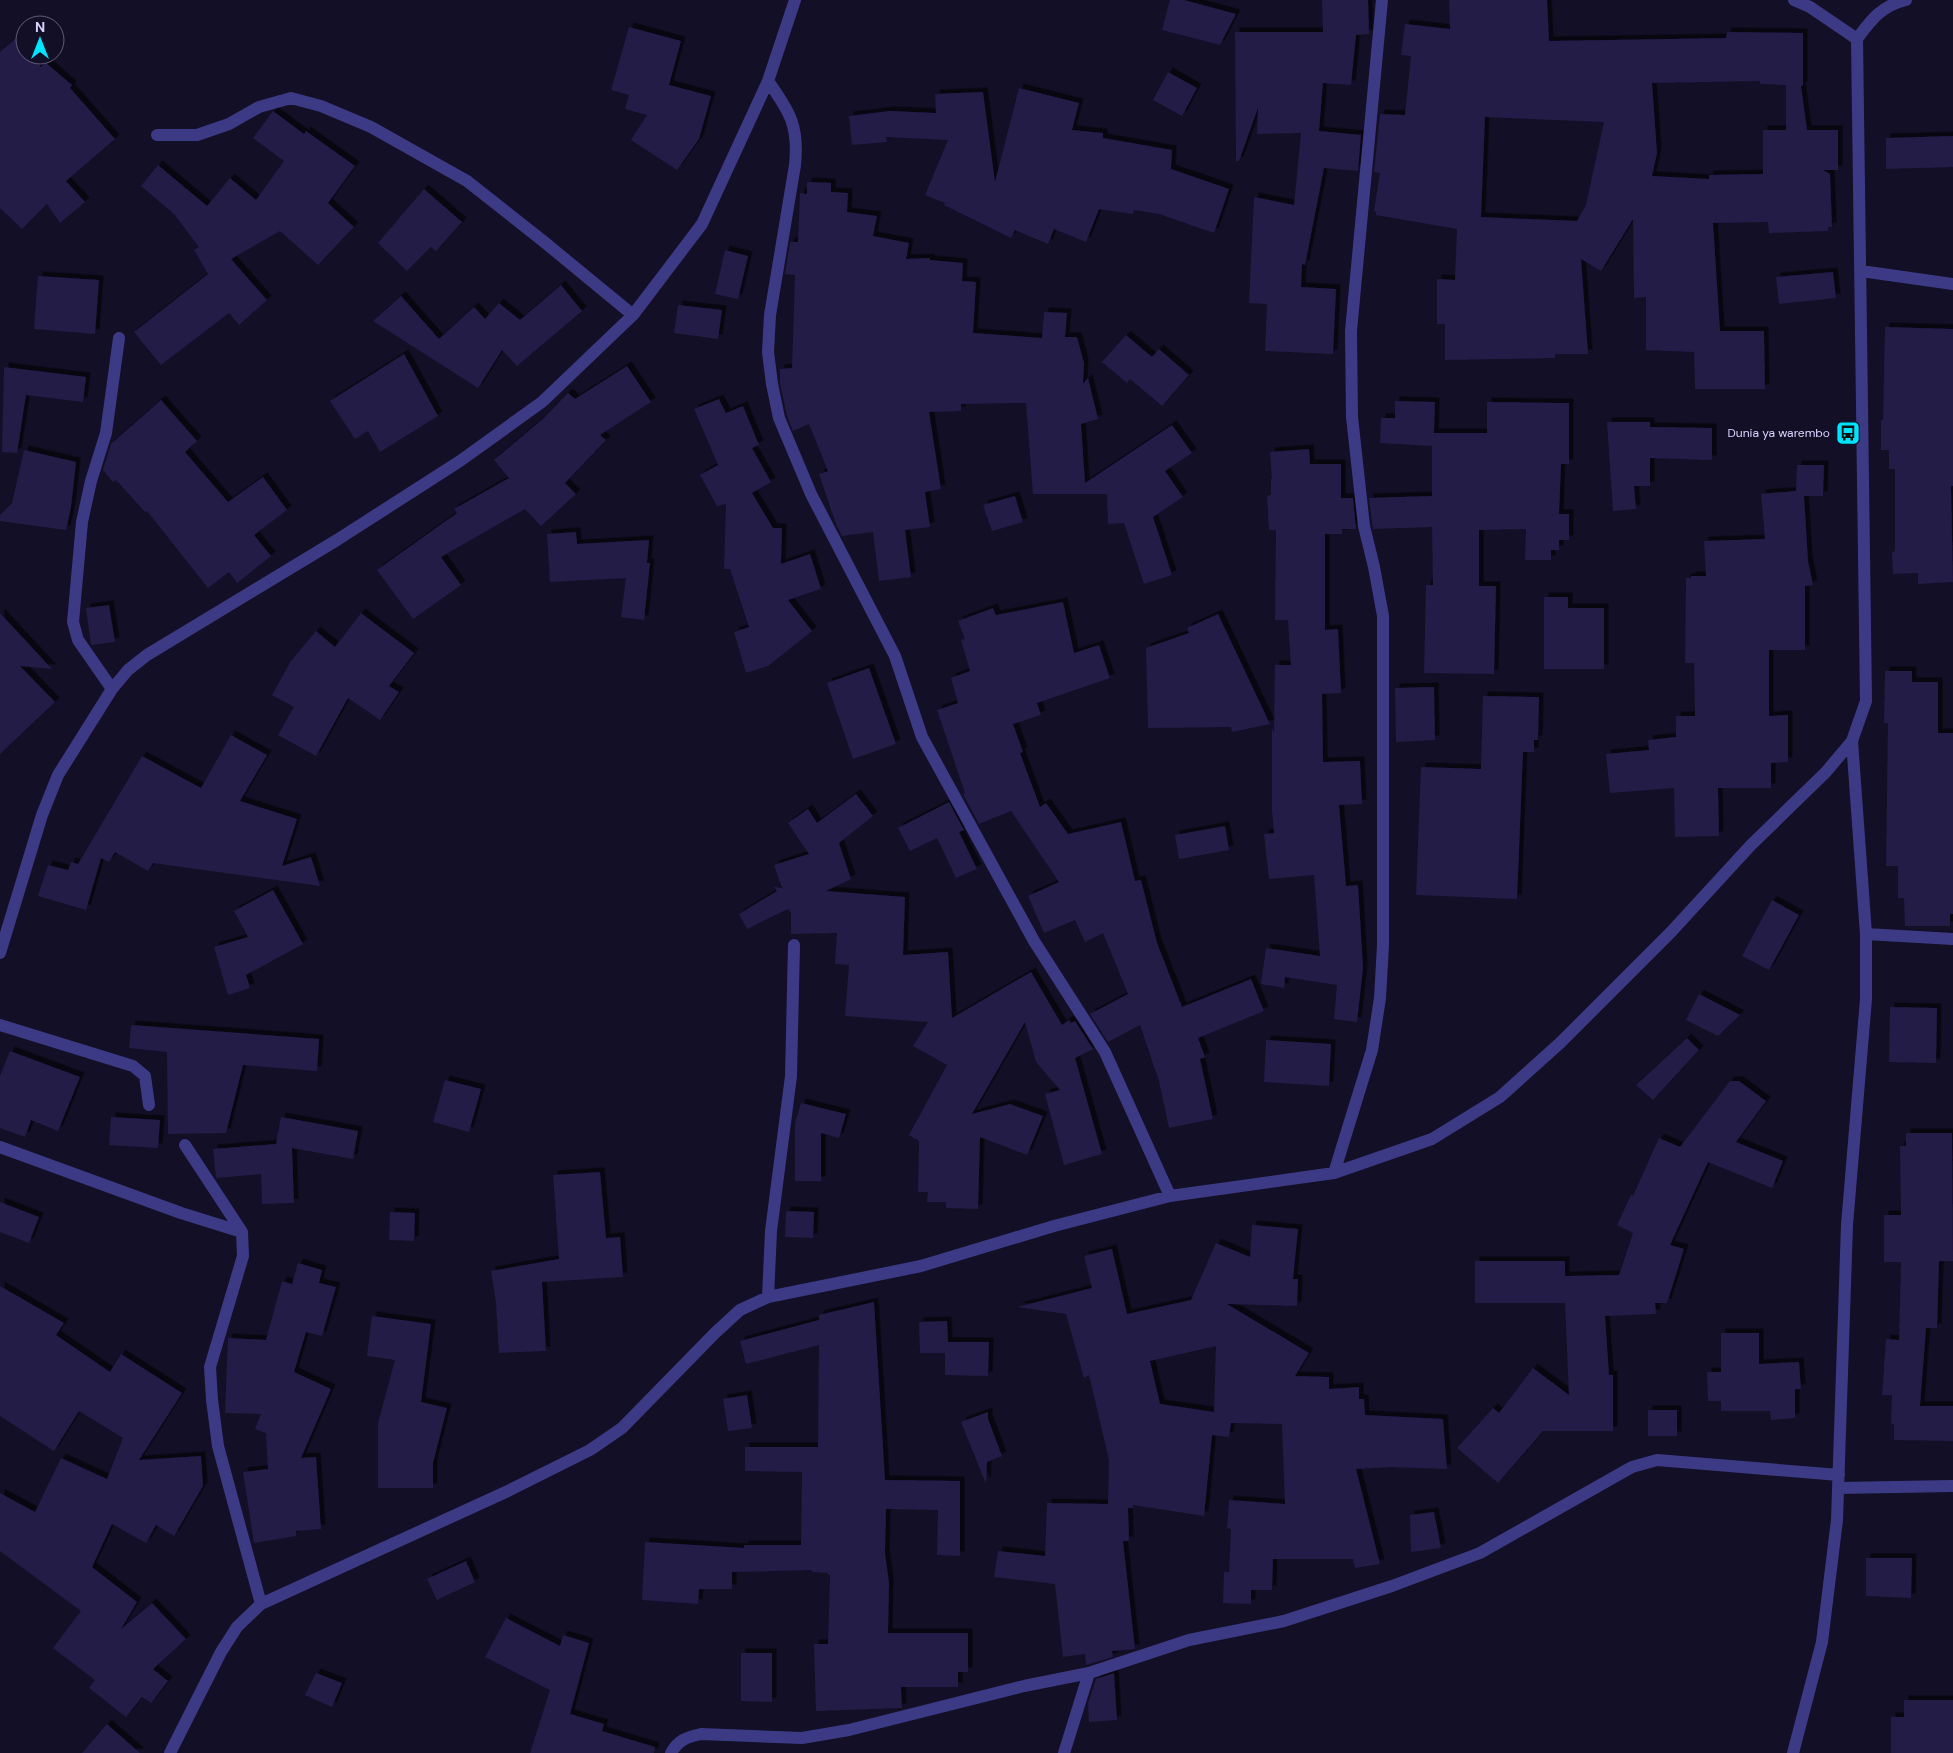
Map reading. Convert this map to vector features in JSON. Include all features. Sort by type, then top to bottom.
[{"type":"street","points":[[0,954],[42,815],[58,774],[112,689],[128,670],[147,655],[180,633],[337,540],[490,439],[542,402],[633,315],[702,224],[768,81],[795,0]]},
{"type":"street","points":[[1334,1173],[1372,1050],[1380,998],[1383,945],[1383,616],[1364,526],[1352,417],[1351,331],[1382,0]]},
{"type":"street","points":[[1794,0],[1810,7],[1857,39]]},
{"type":"street","points":[[170,1753],[221,1652],[237,1627],[261,1604],[590,1450],[622,1428],[740,1310],[768,1297],[921,1266],[1054,1226],[1170,1196],[1334,1173],[1432,1139],[1500,1097],[1560,1043],[1664,938],[1751,845],[1826,772],[1852,741],[1866,701],[1857,39],[1875,15],[1898,2],[1906,0]]},
{"type":"street","points":[[768,81],[783,103],[794,126],[797,143],[770,315],[768,352],[779,418],[812,494],[895,656],[922,737],[1034,941],[1105,1052],[1170,1196]]},
{"type":"street","points":[[157,135],[197,135],[229,124],[259,107],[291,98],[322,106],[371,127],[466,181],[633,315]]},
{"type":"street","points":[[1861,271],[1953,284]]},
{"type":"street","points":[[112,689],[78,640],[72,622],[82,522],[91,481],[106,432],[119,338]]},
{"type":"street","points":[[1793,1753],[1822,1642],[1838,1520],[1847,1225],[1866,999],[1866,934],[1852,741]]},
{"type":"street","points":[[1866,934],[1953,939]]},
{"type":"street","points":[[768,1297],[771,1231],[791,1076],[794,945]]},
{"type":"street","points":[[0,1026],[133,1066],[145,1076],[149,1105]]},
{"type":"street","points":[[185,1145],[242,1232],[243,1256],[210,1366],[218,1446],[261,1604]]},
{"type":"street","points":[[0,1147],[181,1214],[242,1232]]},
{"type":"street","points":[[671,1753],[675,1744],[687,1737],[701,1734],[802,1738],[849,1730],[1024,1686],[1089,1673],[1189,1640],[1284,1621],[1409,1579],[1480,1552],[1632,1467],[1657,1460],[1839,1482],[1953,1486]]},
{"type":"street","points":[[1064,1753],[1089,1673]]},
{"type":"building","points":[[1170,0],[1184,0],[1236,14],[1220,45],[1162,30]]},
{"type":"building","points":[[1322,0],[1368,0],[1369,34],[1356,35],[1351,85],[1323,83],[1319,131],[1361,135],[1358,171],[1324,168],[1305,265],[1302,264],[1301,287],[1336,289],[1333,354],[1265,351],[1267,304],[1249,303],[1254,197],[1294,205],[1301,133],[1257,134],[1258,108],[1239,161],[1236,161],[1235,32],[1323,32]]},
{"type":"building","points":[[1449,0],[1547,0],[1549,41],[1726,38],[1727,32],[1803,33],[1803,86],[1801,86],[1807,130],[1838,130],[1838,170],[1823,170],[1830,174],[1832,227],[1828,227],[1828,231],[1769,233],[1768,222],[1713,223],[1720,331],[1764,331],[1765,389],[1695,389],[1694,352],[1646,350],[1646,297],[1634,298],[1633,219],[1601,271],[1581,259],[1588,354],[1555,354],[1555,358],[1445,360],[1445,324],[1437,324],[1437,279],[1455,280],[1457,229],[1376,215],[1374,211],[1380,173],[1374,172],[1380,114],[1405,115],[1411,56],[1401,55],[1405,24],[1450,29]],"holes":[[[1760,81],[1760,84],[1786,85],[1786,130],[1763,130],[1763,174],[1709,175],[1709,179],[1652,176],[1657,153],[1652,83]],[[1485,117],[1604,122],[1586,205],[1577,221],[1481,217]]]},
{"type":"building","points":[[629,27],[681,41],[669,85],[711,96],[699,139],[677,170],[631,140],[647,115],[625,109],[629,95],[611,90]]},
{"type":"building","points":[[15,39],[15,65],[39,65],[41,67],[43,65],[49,65],[72,85],[70,88],[115,139],[66,181],[85,202],[60,223],[47,204],[22,229],[0,208],[0,52]]},
{"type":"building","points":[[1168,72],[1197,88],[1182,116],[1153,100]]},
{"type":"building","points":[[1019,88],[1079,103],[1072,130],[1103,133],[1103,138],[1172,150],[1171,169],[1229,189],[1214,233],[1159,214],[1134,210],[1133,214],[1099,209],[1086,242],[1054,229],[1048,244],[1015,230],[1011,238],[944,205],[945,203],[925,195],[948,140],[886,137],[887,142],[852,145],[849,116],[890,111],[936,113],[935,94],[983,92],[995,182]]},
{"type":"building","points":[[273,111],[304,134],[306,131],[355,166],[328,203],[354,227],[318,265],[280,231],[231,259],[267,300],[239,325],[229,313],[161,365],[134,332],[208,274],[194,250],[199,247],[174,214],[141,186],[158,165],[207,206],[230,178],[256,200],[284,161],[253,138]]},
{"type":"building","points":[[1953,136],[1953,167],[1886,169],[1886,138]]},
{"type":"building","points":[[807,182],[831,183],[831,192],[848,193],[847,212],[877,216],[873,236],[909,243],[906,259],[930,258],[930,260],[963,263],[962,281],[976,282],[973,333],[1042,338],[1044,312],[1067,313],[1065,337],[1077,337],[1084,363],[1083,384],[1088,378],[1098,419],[1081,424],[1085,483],[1172,425],[1192,453],[1165,471],[1183,497],[1153,517],[1172,575],[1144,584],[1124,523],[1108,524],[1107,494],[1033,494],[1026,403],[961,404],[961,411],[929,412],[941,489],[925,492],[930,527],[905,530],[911,577],[879,581],[873,532],[842,536],[819,474],[828,471],[809,424],[793,431],[787,416],[780,383],[780,369],[792,368],[795,275],[785,274],[790,242],[798,242],[800,193],[807,194]]},
{"type":"building","points":[[424,189],[462,222],[436,251],[431,247],[407,271],[378,243]]},
{"type":"building","points":[[725,250],[748,256],[738,299],[715,294]]},
{"type":"building","points":[[1833,272],[1836,298],[1779,304],[1776,277]]},
{"type":"building","points":[[38,276],[99,280],[95,334],[34,329]]},
{"type":"building","points":[[561,285],[582,311],[517,366],[502,350],[478,388],[373,321],[401,296],[439,339],[474,307],[485,319],[499,303],[520,320]]},
{"type":"building","points":[[678,305],[722,310],[718,339],[674,333]]},
{"type":"building","points":[[1885,327],[1953,329],[1953,486],[1951,486],[1953,582],[1918,584],[1918,573],[1893,574],[1892,552],[1895,551],[1895,469],[1889,469],[1889,450],[1881,450]]},
{"type":"building","points":[[1126,335],[1152,357],[1159,349],[1189,375],[1162,406],[1130,379],[1127,383],[1102,362]]},
{"type":"building","points":[[404,354],[438,416],[380,452],[368,431],[355,439],[330,401]]},
{"type":"building","points":[[627,366],[651,402],[600,435],[606,440],[565,483],[576,494],[541,526],[525,509],[441,557],[461,585],[413,619],[377,570],[457,513],[454,509],[509,478],[494,460],[544,418],[568,393],[575,399]]},
{"type":"building","points":[[4,367],[86,377],[83,402],[26,395],[17,453],[2,452]]},
{"type":"building","points":[[719,399],[726,413],[743,406],[759,445],[752,448],[771,482],[752,493],[773,528],[782,528],[781,564],[810,554],[821,589],[788,600],[812,631],[768,666],[746,673],[734,632],[749,627],[730,569],[724,569],[726,504],[717,506],[700,475],[718,465],[694,409]]},
{"type":"building","points":[[161,400],[197,441],[185,452],[228,502],[263,477],[287,510],[254,535],[271,556],[237,583],[229,572],[208,588],[147,511],[145,512],[116,480],[113,482],[103,470],[111,444]]},
{"type":"building","points":[[1395,401],[1435,402],[1434,433],[1487,433],[1487,402],[1569,403],[1569,464],[1561,464],[1559,514],[1569,514],[1569,540],[1559,540],[1559,550],[1551,550],[1551,560],[1525,560],[1526,529],[1479,530],[1479,586],[1496,586],[1494,674],[1424,673],[1426,585],[1433,585],[1432,527],[1373,529],[1369,498],[1432,496],[1432,446],[1380,443],[1381,418],[1395,418]]},
{"type":"building","points":[[1607,422],[1650,422],[1650,427],[1712,428],[1712,460],[1650,458],[1650,486],[1634,486],[1636,509],[1613,511]]},
{"type":"building","points":[[1309,449],[1310,464],[1341,464],[1341,498],[1353,498],[1356,529],[1342,529],[1342,534],[1325,534],[1325,630],[1338,629],[1341,693],[1322,694],[1323,762],[1360,761],[1362,804],[1339,805],[1346,886],[1358,885],[1363,968],[1357,1022],[1334,1019],[1337,985],[1285,977],[1284,988],[1261,984],[1266,948],[1320,956],[1314,875],[1269,879],[1264,834],[1274,833],[1272,810],[1272,728],[1274,733],[1275,665],[1291,665],[1288,620],[1275,620],[1276,530],[1269,530],[1267,496],[1271,495],[1270,452]]},
{"type":"building","points":[[24,450],[76,462],[71,507],[66,530],[0,521],[0,515],[12,503]]},
{"type":"building","points":[[1797,465],[1824,465],[1823,496],[1804,496],[1808,561],[1813,585],[1805,586],[1805,650],[1769,650],[1769,716],[1788,715],[1788,762],[1771,763],[1771,788],[1718,788],[1719,836],[1675,837],[1674,788],[1610,793],[1606,754],[1649,750],[1648,740],[1676,737],[1676,716],[1695,716],[1694,663],[1685,663],[1686,578],[1706,576],[1704,541],[1765,539],[1761,494],[1796,491]]},
{"type":"building","points":[[1015,496],[1023,522],[992,531],[983,505]]},
{"type":"building","points":[[576,532],[577,544],[649,540],[647,563],[650,563],[644,620],[621,617],[626,578],[550,582],[547,534]]},
{"type":"building","points":[[1544,597],[1568,597],[1568,608],[1604,608],[1604,669],[1544,669]]},
{"type":"building","points":[[1063,602],[1074,653],[1099,645],[1110,678],[1037,703],[1041,715],[1013,724],[1023,752],[1020,753],[1040,807],[1046,803],[1068,834],[1121,822],[1135,881],[1141,880],[1157,943],[1182,1007],[1251,979],[1264,1011],[1198,1038],[1205,1057],[1200,1059],[1213,1119],[1169,1128],[1159,1081],[1140,1025],[1108,1042],[1090,1014],[1128,994],[1103,933],[1085,942],[1075,920],[1044,933],[1028,896],[1059,882],[1011,811],[979,824],[963,794],[965,793],[937,710],[958,703],[951,678],[970,671],[961,640],[965,639],[958,621],[993,608],[996,615]]},
{"type":"building","points":[[109,605],[115,642],[91,645],[86,608]]},
{"type":"building","points":[[0,613],[52,669],[20,666],[55,702],[0,754]]},
{"type":"building","points":[[361,613],[414,653],[389,686],[399,692],[380,720],[348,698],[316,756],[278,735],[294,707],[272,695],[291,661],[316,631],[335,647]]},
{"type":"building","points":[[1218,614],[1270,724],[1232,732],[1231,727],[1148,728],[1146,648],[1189,633],[1187,628]]},
{"type":"building","points":[[869,668],[896,744],[853,759],[827,683]]},
{"type":"building","points":[[1885,671],[1912,671],[1912,682],[1938,682],[1938,733],[1953,733],[1953,914],[1950,914],[1950,926],[1905,926],[1904,898],[1898,898],[1898,866],[1886,866],[1888,723],[1884,723]]},
{"type":"building","points":[[1434,687],[1435,740],[1396,742],[1395,688]]},
{"type":"building","points":[[1483,696],[1539,697],[1538,740],[1534,740],[1534,752],[1523,752],[1517,899],[1416,895],[1421,767],[1481,769]]},
{"type":"building","points":[[231,735],[267,755],[240,801],[297,819],[282,866],[311,857],[320,886],[153,863],[148,871],[115,852],[109,862],[101,858],[86,910],[38,896],[48,865],[68,870],[71,862],[78,864],[142,756],[201,788]]},
{"type":"building","points":[[856,794],[873,816],[839,843],[851,879],[826,891],[905,897],[903,955],[948,952],[952,1018],[1031,972],[1062,1025],[1069,1020],[1071,1023],[1075,1021],[1093,1049],[1075,1058],[1102,1154],[1064,1165],[1045,1094],[1060,1090],[1036,1062],[1025,1022],[972,1114],[1010,1104],[1043,1116],[1027,1155],[980,1137],[978,1209],[946,1208],[946,1202],[927,1202],[928,1192],[918,1192],[919,1141],[909,1135],[947,1065],[913,1046],[928,1022],[845,1016],[849,965],[835,964],[837,933],[791,934],[791,913],[788,909],[747,929],[739,914],[777,891],[774,887],[782,888],[774,865],[809,854],[788,823],[808,809],[817,823]]},
{"type":"building","points":[[949,802],[964,830],[959,832],[977,869],[956,878],[937,838],[910,851],[898,828]]},
{"type":"building","points":[[1225,826],[1229,850],[1179,859],[1175,835]]},
{"type":"building","points":[[273,890],[303,944],[246,975],[250,988],[228,995],[214,947],[248,937],[234,911]]},
{"type":"building","points":[[1772,900],[1799,915],[1769,970],[1742,956]]},
{"type":"building","points":[[1699,994],[1740,1015],[1718,1036],[1686,1020]]},
{"type":"building","points":[[1890,1007],[1937,1008],[1936,1063],[1889,1062]]},
{"type":"building","points":[[131,1025],[319,1039],[317,1071],[243,1065],[226,1133],[168,1134],[167,1052],[129,1048]]},
{"type":"building","points":[[1687,1038],[1699,1050],[1653,1100],[1636,1085]]},
{"type":"building","points":[[1266,1040],[1331,1044],[1329,1086],[1264,1082]]},
{"type":"building","points":[[10,1051],[80,1077],[58,1131],[31,1120],[25,1137],[0,1128],[0,1076]]},
{"type":"building","points":[[445,1080],[481,1089],[469,1132],[433,1122]]},
{"type":"building","points":[[1730,1081],[1739,1081],[1766,1101],[1736,1142],[1783,1161],[1772,1188],[1708,1162],[1670,1245],[1684,1249],[1667,1303],[1655,1303],[1656,1314],[1605,1316],[1609,1375],[1613,1375],[1613,1431],[1543,1431],[1498,1483],[1457,1448],[1493,1408],[1499,1413],[1533,1368],[1569,1395],[1565,1303],[1475,1303],[1475,1261],[1565,1261],[1565,1276],[1619,1275],[1633,1233],[1617,1225],[1631,1195],[1633,1196],[1659,1138],[1680,1147]]},
{"type":"building","points":[[801,1103],[846,1114],[839,1138],[821,1133],[821,1181],[795,1181],[795,1123]]},
{"type":"building","points":[[111,1117],[160,1120],[158,1148],[109,1145]]},
{"type":"building","points":[[281,1117],[358,1131],[353,1159],[292,1148],[294,1203],[262,1204],[261,1174],[216,1178],[213,1149],[276,1144]]},
{"type":"building","points":[[1906,1133],[1952,1133],[1953,1261],[1939,1261],[1937,1328],[1926,1328],[1920,1406],[1953,1406],[1953,1441],[1894,1440],[1894,1424],[1891,1424],[1892,1395],[1882,1395],[1886,1339],[1899,1340],[1901,1262],[1884,1262],[1884,1215],[1901,1215],[1900,1146],[1906,1146]]},
{"type":"building","points":[[600,1172],[606,1238],[620,1237],[623,1277],[542,1282],[546,1351],[499,1353],[496,1303],[491,1271],[559,1259],[553,1175]]},
{"type":"building","points":[[0,1202],[39,1217],[29,1243],[0,1232]]},
{"type":"building","points":[[786,1211],[814,1212],[813,1238],[785,1237]]},
{"type":"building","points":[[390,1212],[415,1213],[414,1241],[389,1240]]},
{"type":"building","points":[[1252,1225],[1298,1229],[1293,1279],[1298,1279],[1297,1306],[1227,1304],[1309,1353],[1295,1376],[1329,1377],[1329,1389],[1359,1387],[1359,1399],[1364,1399],[1365,1415],[1443,1419],[1447,1469],[1391,1467],[1356,1469],[1380,1564],[1355,1568],[1353,1559],[1273,1559],[1272,1590],[1251,1590],[1251,1604],[1223,1603],[1224,1572],[1229,1572],[1231,1529],[1227,1528],[1229,1500],[1285,1504],[1282,1424],[1231,1423],[1229,1437],[1212,1435],[1204,1516],[1133,1505],[1133,1508],[1128,1508],[1129,1541],[1123,1541],[1135,1649],[1112,1651],[1113,1657],[1086,1665],[1085,1654],[1063,1657],[1055,1584],[994,1577],[998,1551],[1045,1556],[1047,1503],[1108,1504],[1109,1460],[1089,1375],[1084,1378],[1066,1314],[1017,1307],[1092,1288],[1084,1256],[1112,1249],[1127,1314],[1191,1300],[1216,1243],[1250,1257]],"holes":[[[1216,1346],[1214,1412],[1160,1404],[1150,1361]]]},
{"type":"building","points":[[298,1263],[322,1270],[319,1283],[336,1287],[322,1336],[306,1332],[294,1372],[331,1389],[301,1458],[316,1457],[321,1529],[296,1531],[296,1536],[254,1543],[243,1472],[268,1469],[266,1433],[255,1429],[261,1414],[225,1413],[228,1338],[266,1340],[282,1281],[292,1284]]},
{"type":"building","points":[[0,1286],[64,1323],[56,1335],[110,1372],[121,1354],[182,1393],[139,1460],[201,1456],[203,1486],[174,1536],[156,1525],[146,1543],[112,1524],[92,1567],[137,1602],[121,1629],[152,1603],[186,1639],[153,1669],[168,1681],[151,1703],[142,1697],[126,1717],[89,1688],[95,1680],[53,1648],[81,1611],[0,1551],[0,1493],[35,1512],[61,1458],[107,1479],[123,1438],[79,1411],[54,1451],[0,1416]]},
{"type":"building","points":[[874,1302],[885,1480],[960,1481],[960,1556],[937,1555],[938,1510],[886,1509],[885,1553],[889,1583],[888,1633],[968,1633],[968,1672],[958,1672],[958,1687],[901,1687],[902,1708],[816,1711],[814,1644],[828,1644],[830,1575],[828,1573],[812,1572],[812,1570],[732,1572],[732,1589],[699,1589],[698,1604],[642,1600],[645,1542],[744,1548],[744,1545],[801,1545],[802,1472],[745,1471],[745,1447],[818,1447],[819,1345],[746,1364],[740,1341],[819,1320],[819,1315]]},
{"type":"building","points":[[372,1316],[431,1324],[421,1402],[447,1408],[433,1463],[433,1488],[378,1488],[378,1423],[395,1360],[367,1356]]},
{"type":"building","points":[[947,1321],[948,1342],[989,1342],[988,1376],[945,1375],[945,1353],[920,1353],[919,1322]]},
{"type":"building","points":[[1721,1333],[1759,1333],[1759,1364],[1799,1362],[1801,1389],[1795,1389],[1795,1418],[1771,1420],[1770,1411],[1721,1411],[1721,1401],[1708,1401],[1707,1372],[1721,1372]]},
{"type":"building","points":[[747,1395],[752,1428],[728,1431],[723,1399]]},
{"type":"building","points":[[1648,1410],[1677,1410],[1677,1436],[1648,1436]]},
{"type":"building","points":[[988,1412],[988,1419],[1002,1456],[987,1462],[986,1484],[961,1422]]},
{"type":"building","points":[[1434,1512],[1441,1548],[1411,1552],[1410,1515]]},
{"type":"building","points":[[1866,1558],[1912,1558],[1911,1598],[1866,1596]]},
{"type":"building","points":[[466,1561],[475,1582],[437,1600],[427,1579]]},
{"type":"building","points":[[506,1618],[560,1646],[563,1635],[589,1643],[570,1714],[604,1724],[602,1731],[655,1747],[654,1753],[530,1753],[550,1690],[485,1657]]},
{"type":"building","points":[[741,1653],[772,1653],[772,1702],[741,1701]]},
{"type":"building","points":[[316,1673],[342,1683],[332,1707],[305,1695]]},
{"type":"building","points":[[1114,1673],[1117,1720],[1089,1722],[1088,1703],[1096,1679]]},
{"type":"building","points":[[1904,1700],[1953,1700],[1953,1753],[1891,1753],[1891,1717],[1904,1717]]},
{"type":"building","points":[[107,1724],[140,1753],[82,1753]]},
{"type":"place","name":"Dunia ya warembo","points":[[1848,433]]}]
